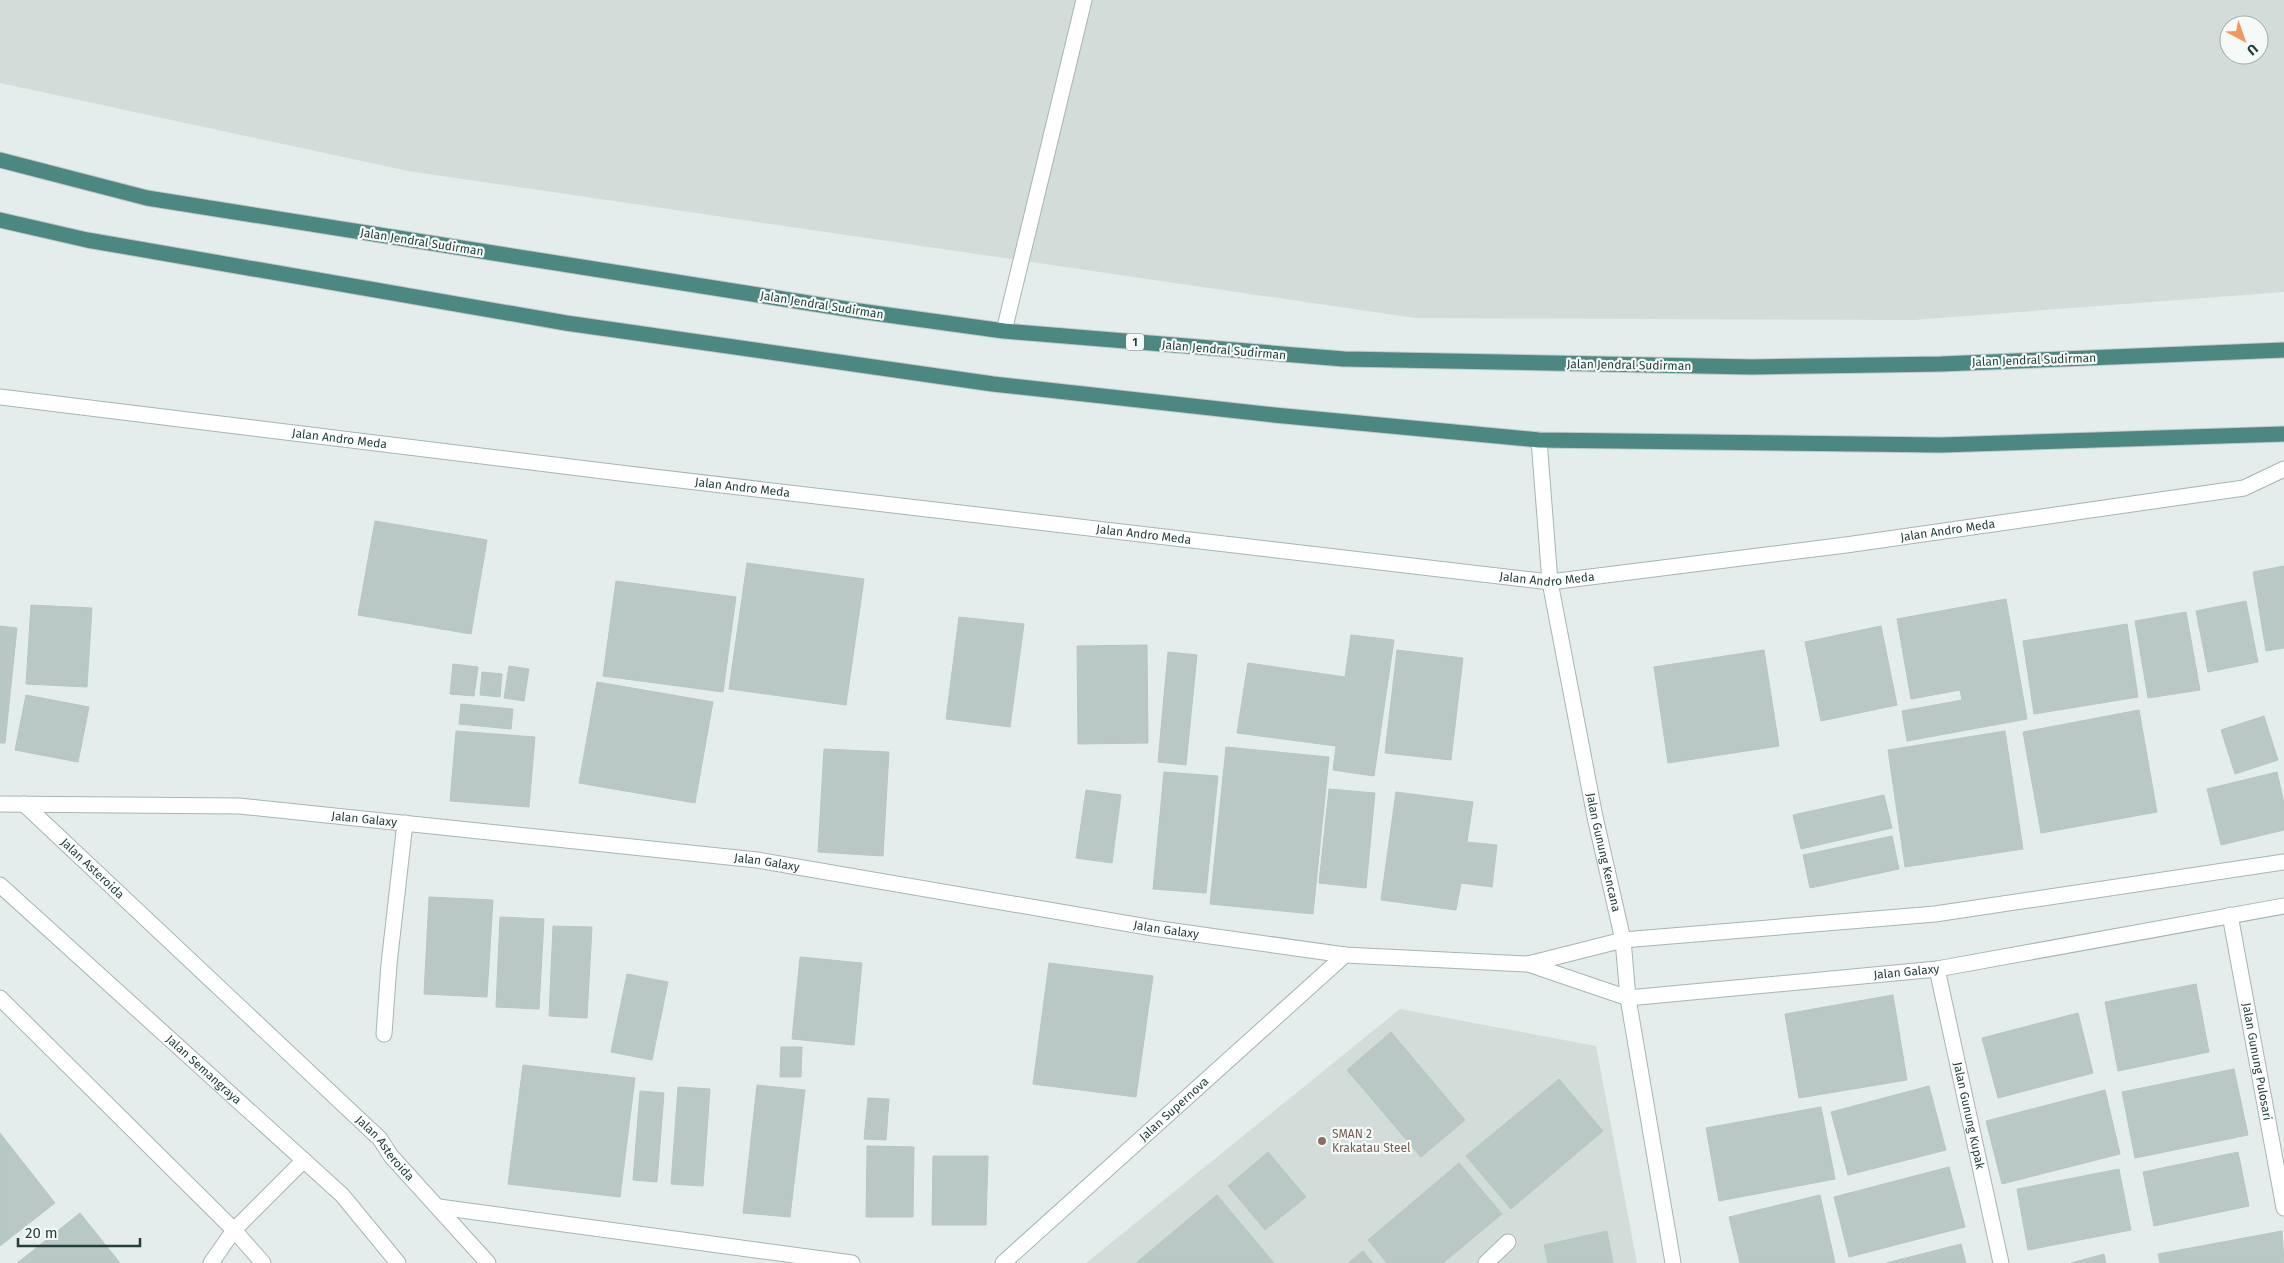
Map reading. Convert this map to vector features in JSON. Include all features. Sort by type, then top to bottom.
[{"type":"highway","name":"Jalan Jendral Sudirman","points":[[0,160],[147,198],[849,310],[1004,331],[1344,359],[1752,367],[1941,364],[2284,350]]},
{"type":"highway","points":[[0,220],[86,240],[585,326],[993,384],[1274,415],[1539,440],[1941,445],[2284,434]]},
{"type":"street","points":[[1004,331],[1084,0]]},
{"type":"street","name":"Jalan Andro Meda","points":[[0,397],[648,476],[1550,582],[1846,545],[2244,488],[2284,469]]},
{"type":"street","name":"Jalan Gunung Kencana","points":[[1539,440],[1550,582],[1595,817],[1623,940],[1628,998],[1673,1263]]},
{"type":"street","name":"Jalan Galaxy","points":[[0,804],[239,806],[757,860],[1153,928],[1345,955],[1528,964],[1628,998],[1937,969],[2284,906]]},
{"type":"street","name":"Jalan Asteroida","points":[[24,804],[380,1139],[391,1156],[439,1207]]},
{"type":"street","points":[[384,1034],[389,964],[405,823]]},
{"type":"street","name":"Jalan Galaxy","points":[[1528,964],[1623,940],[1935,914],[2284,862]]},
{"type":"street","name":"Jalan Semangraya","points":[[0,885],[342,1195],[398,1263]]},
{"type":"street","name":"Jalan Gunung Pulosari","points":[[2230,915],[2284,1208]]},
{"type":"street","name":"Jalan Supernova","points":[[1003,1263],[1345,955]]},
{"type":"street","name":"Jalan Gunung Kupak","points":[[1937,969],[2001,1263]]},
{"type":"street","points":[[0,998],[234,1230],[263,1263]]},
{"type":"street","points":[[212,1263],[234,1230],[304,1160]]},
{"type":"street","points":[[439,1207],[488,1263]]},
{"type":"street","points":[[439,1207],[852,1263]]},
{"type":"street","points":[[1486,1263],[1508,1242]]},
{"type":"shaded area","points":[[0,0],[2284,0],[2284,292],[1914,320],[1415,318],[408,171],[0,83]]},
{"type":"shaded area","name":"SMAN 2 Krakatau Steel","points":[[1400,1009],[1596,1046],[1637,1263],[1613,1263],[1607,1231],[1548,1263],[1443,1263],[1502,1214],[1459,1163],[1368,1240],[1387,1263],[1373,1263],[1363,1251],[1348,1263],[1274,1263],[1217,1195],[1136,1263],[1086,1263]],"holes":[[[1391,1032],[1421,1156],[1347,1070]],[[1559,1079],[1603,1131],[1511,1209],[1467,1156]],[[1268,1152],[1305,1197],[1265,1230],[1228,1186]]]},
{"type":"building","points":[[375,521],[487,540],[471,634],[358,615]]},
{"type":"building","points":[[747,563],[864,579],[846,705],[729,689]]},
{"type":"building","points":[[2284,566],[2284,648],[2266,651],[2253,572]]},
{"type":"building","points":[[616,581],[736,597],[723,692],[603,676]]},
{"type":"building","points":[[2006,599],[2027,719],[1907,741],[1902,711],[1962,700],[1960,690],[1911,699],[1897,619]]},
{"type":"building","points":[[2246,601],[2258,662],[2208,672],[2196,611]]},
{"type":"building","points":[[31,605],[92,608],[87,687],[26,684]]},
{"type":"building","points":[[2186,612],[2200,690],[2148,698],[2135,621]]},
{"type":"building","points":[[959,617],[1024,624],[1010,727],[946,719]]},
{"type":"building","points":[[2127,624],[2138,697],[2034,714],[2023,641]]},
{"type":"building","points":[[0,626],[17,628],[5,743],[0,743]]},
{"type":"building","points":[[1881,626],[1897,705],[1821,721],[1805,642]]},
{"type":"building","points":[[1351,635],[1394,640],[1374,776],[1333,770],[1336,746],[1237,733],[1248,663],[1345,677]]},
{"type":"building","points":[[1147,645],[1148,743],[1078,744],[1077,646]]},
{"type":"building","points":[[1397,650],[1463,658],[1451,760],[1385,753]]},
{"type":"building","points":[[1764,650],[1779,746],[1668,763],[1654,667]]},
{"type":"building","points":[[1168,652],[1197,655],[1186,765],[1158,762]]},
{"type":"building","points":[[453,664],[478,667],[474,696],[450,694]]},
{"type":"building","points":[[509,666],[529,669],[524,701],[504,698]]},
{"type":"building","points":[[482,672],[502,674],[500,697],[480,695]]},
{"type":"building","points":[[597,682],[713,702],[695,803],[579,783]]},
{"type":"building","points":[[26,695],[89,707],[78,762],[15,750]]},
{"type":"building","points":[[461,704],[513,709],[511,729],[459,724]]},
{"type":"building","points":[[2139,710],[2157,812],[2041,833],[2023,732]]},
{"type":"building","points":[[2264,716],[2278,760],[2235,774],[2221,730]]},
{"type":"building","points":[[456,731],[535,737],[529,807],[450,801]]},
{"type":"building","points":[[2005,731],[2023,849],[1905,867],[1888,750]]},
{"type":"building","points":[[1226,747],[1329,757],[1313,914],[1210,904]]},
{"type":"building","points":[[824,749],[889,752],[883,856],[818,852]]},
{"type":"building","points":[[1164,772],[1218,776],[1206,893],[1153,889]]},
{"type":"building","points":[[2277,772],[2284,803],[2284,830],[2221,845],[2207,789]]},
{"type":"building","points":[[1329,789],[1375,793],[1366,888],[1319,883]]},
{"type":"building","points":[[1086,790],[1121,795],[1112,863],[1076,858]]},
{"type":"building","points":[[1396,792],[1473,802],[1467,842],[1497,845],[1492,887],[1461,883],[1456,910],[1381,900]]},
{"type":"building","points":[[1884,795],[1892,828],[1801,849],[1793,815]]},
{"type":"building","points":[[1892,836],[1899,869],[1810,888],[1803,855]]},
{"type":"building","points":[[429,897],[493,900],[487,997],[424,994]]},
{"type":"building","points":[[500,917],[544,919],[539,1009],[496,1007]]},
{"type":"building","points":[[553,926],[592,927],[587,1018],[549,1016]]},
{"type":"building","points":[[800,957],[862,963],[854,1045],[792,1039]]},
{"type":"building","points":[[1049,963],[1153,976],[1136,1097],[1033,1084]]},
{"type":"building","points":[[627,974],[668,982],[652,1060],[611,1052]]},
{"type":"building","points":[[2196,984],[2209,1052],[2118,1071],[2105,1002]]},
{"type":"building","points":[[1893,995],[1907,1080],[1799,1098],[1785,1014]]},
{"type":"building","points":[[2078,1013],[2093,1073],[1998,1098],[1982,1038]]},
{"type":"building","points":[[1391,1032],[1465,1120],[1421,1157],[1347,1070]]},
{"type":"building","points":[[781,1047],[802,1047],[801,1077],[780,1077]]},
{"type":"building","points":[[523,1065],[635,1078],[620,1197],[508,1184]]},
{"type":"building","points":[[2234,1069],[2248,1135],[2135,1158],[2122,1092]]},
{"type":"building","points":[[1559,1079],[1603,1131],[1511,1209],[1466,1156]]},
{"type":"building","points":[[757,1085],[805,1090],[790,1217],[743,1213]]},
{"type":"building","points":[[1929,1086],[1946,1150],[1848,1175],[1831,1112]]},
{"type":"building","points":[[678,1087],[710,1089],[703,1186],[671,1184]]},
{"type":"building","points":[[2105,1090],[2120,1154],[2002,1184],[1986,1121]]},
{"type":"building","points":[[640,1091],[664,1093],[657,1182],[633,1180]]},
{"type":"building","points":[[868,1098],[889,1099],[886,1140],[864,1139]]},
{"type":"building","points":[[1821,1107],[1835,1179],[1719,1201],[1706,1128]]},
{"type":"building","points":[[0,1133],[55,1203],[0,1246]]},
{"type":"building","points":[[867,1146],[914,1147],[913,1217],[866,1217]]},
{"type":"building","points":[[1268,1152],[1306,1197],[1265,1230],[1228,1186]]},
{"type":"building","points":[[2238,1152],[2249,1206],[2154,1226],[2143,1172]]},
{"type":"building","points":[[933,1156],[988,1156],[986,1225],[932,1225]]},
{"type":"building","points":[[1459,1163],[1502,1214],[1443,1263],[1387,1263],[1368,1240]]},
{"type":"building","points":[[1949,1167],[1965,1227],[1849,1257],[1834,1197]]},
{"type":"building","points":[[2119,1169],[2131,1230],[2028,1250],[2017,1189]]},
{"type":"building","points":[[1217,1195],[1274,1263],[1136,1263]]},
{"type":"building","points":[[1820,1195],[1835,1263],[1740,1263],[1729,1217]]},
{"type":"building","points":[[80,1213],[120,1263],[17,1263],[30,1253]]},
{"type":"building","points":[[1607,1231],[1613,1263],[1548,1263],[1544,1245]]},
{"type":"building","points":[[2282,1231],[2284,1263],[2160,1263],[2158,1254]]},
{"type":"building","points":[[1961,1244],[1966,1263],[1886,1263]]},
{"type":"building","points":[[1363,1251],[1373,1263],[1348,1263]]},
{"type":"building","points":[[2104,1254],[2106,1263],[2071,1263]]},
{"type":"place","name":"SMAN 2 Krakatau Steel","points":[[1322,1141]]}]
